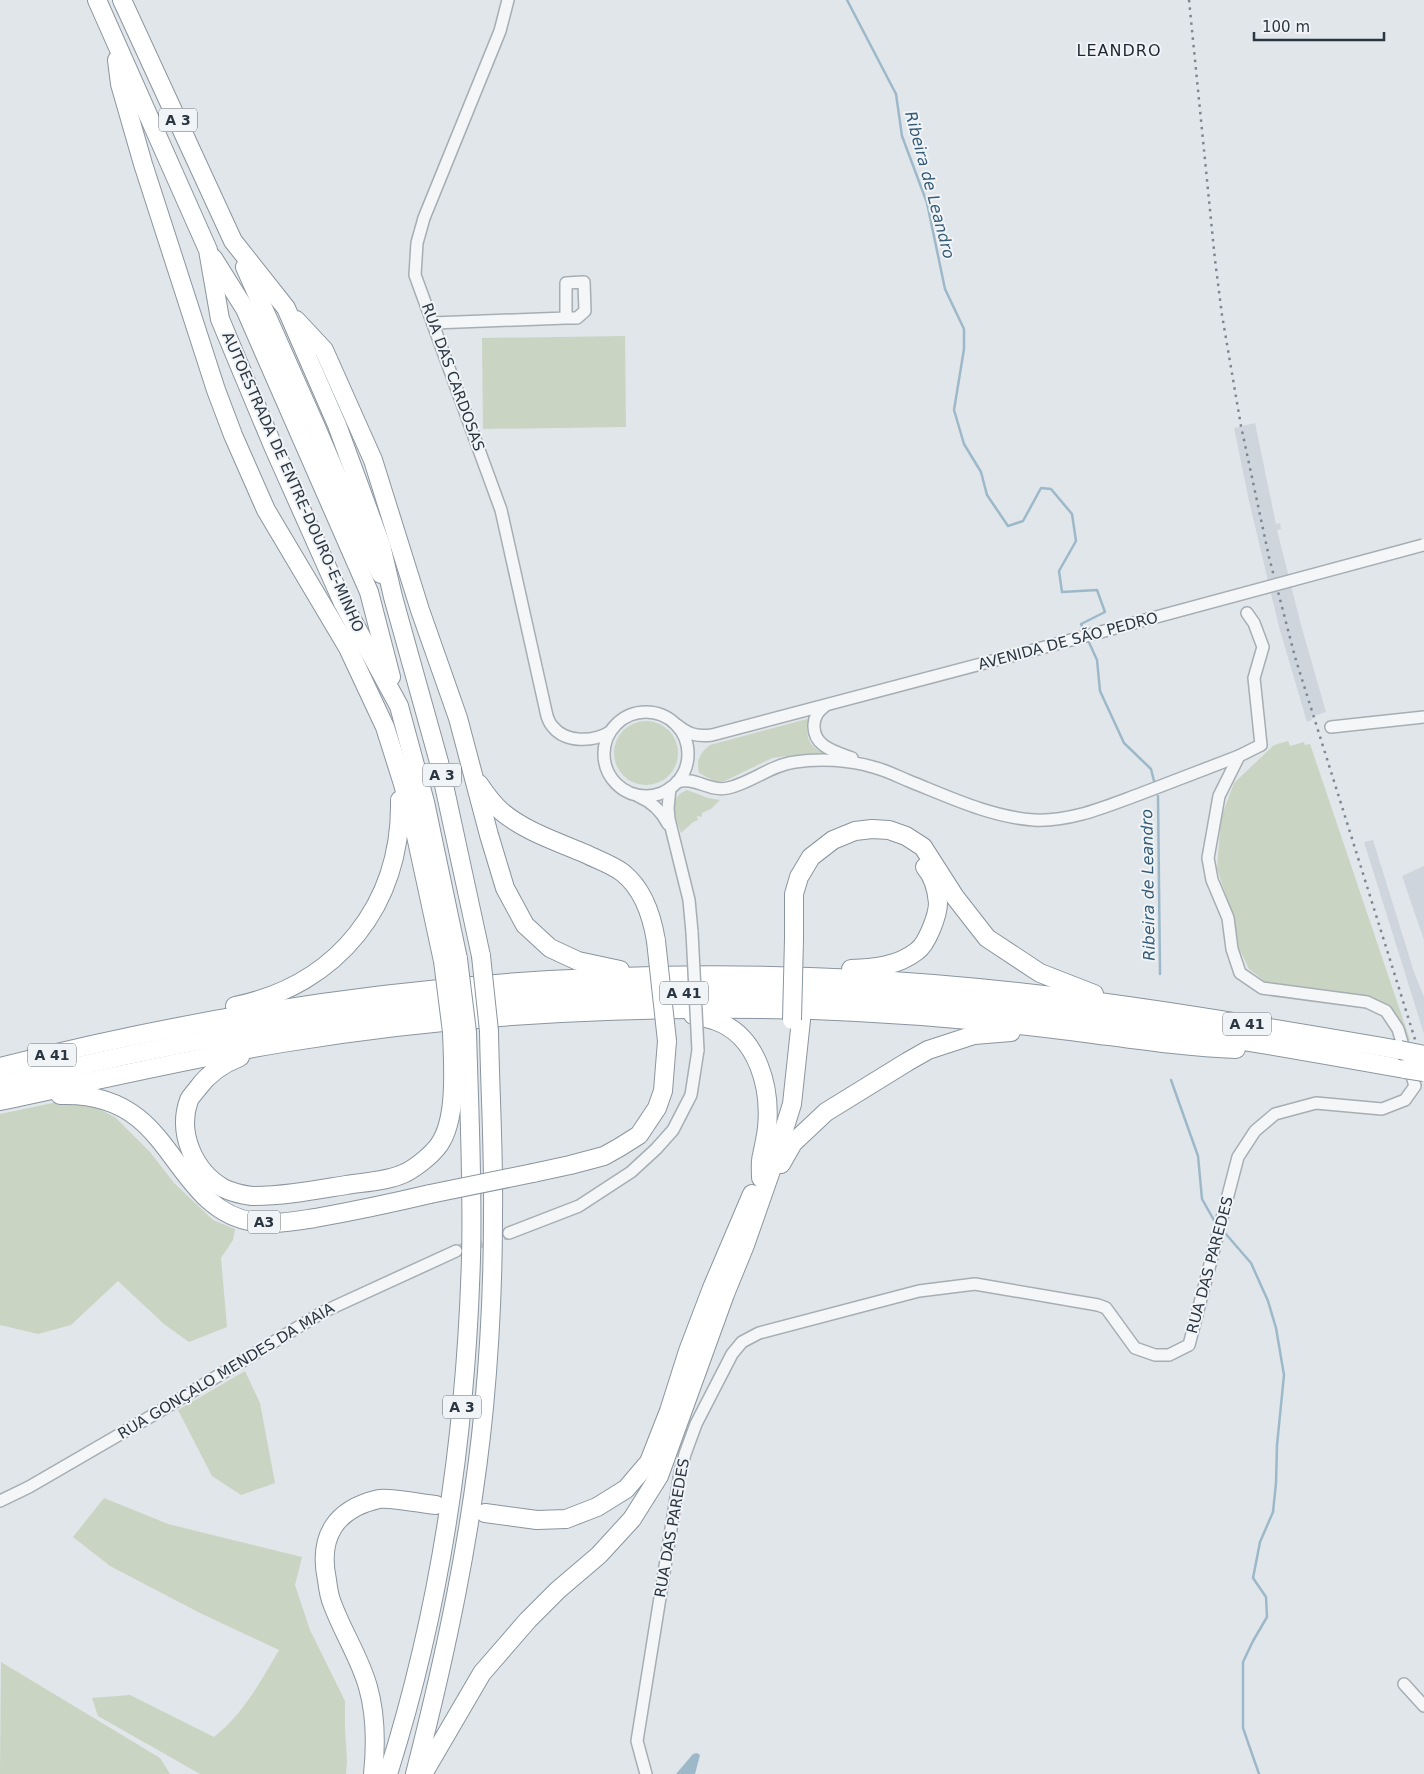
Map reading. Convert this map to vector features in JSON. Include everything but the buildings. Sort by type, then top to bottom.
[{"type":"highway","name":"AUTOESTRADA DE ENTRE-DOURO-E-MINHO","points":[[97,0],[208,250],[220,319],[273,446],[344,603],[399,706],[425,802],[451,960]]},
{"type":"highway","name":"A 3","points":[[122,0],[234,241],[367,547],[393,597]]},
{"type":"highway","points":[[114,41],[120,84],[143,164],[213,380],[233,435],[266,510],[356,664],[385,727],[396,760],[451,960],[459,1032],[450,1119],[442,1141],[424,1161],[405,1173],[380,1180],[292,1193],[250,1196],[224,1188],[204,1173],[189,1149],[185,1122],[190,1100],[206,1076],[223,1064],[283,1043]]},
{"type":"highway","name":"A 3","points":[[234,241],[286,308],[340,434],[381,545],[393,597],[439,762],[481,956],[489,1031],[494,1214],[491,1302],[484,1406],[476,1477],[460,1580],[415,1774]]},
{"type":"highway","name":"A 3","points":[[208,250],[245,309],[369,592],[399,706]]},
{"type":"highway","points":[[286,308],[324,350],[373,460],[414,592],[458,718],[505,888],[525,925],[550,948],[578,961],[653,975]]},
{"type":"highway","points":[[174,1028],[202,1013],[244,1004],[287,990],[320,970],[361,929],[381,895],[396,851],[401,820],[396,760]]},
{"type":"highway","name":"A3","points":[[21,1096],[86,1096],[112,1102],[138,1118],[161,1142],[192,1185],[224,1212],[254,1222],[287,1222],[346,1212],[533,1172],[570,1166],[604,1156],[639,1134],[657,1108],[663,1091],[667,1041],[652,917],[635,886],[623,873],[509,817],[491,800],[473,774]]},
{"type":"highway","points":[[798,939],[794,894],[799,877],[811,857],[833,840],[855,831],[889,830],[906,836],[923,847],[955,897],[987,938],[1040,973],[1130,1006]]},
{"type":"highway","points":[[423,1774],[482,1673],[528,1620],[558,1590],[599,1555],[632,1519],[659,1476],[760,1202],[792,1104],[798,939],[804,895],[809,879],[817,865],[834,850],[858,840],[871,838],[885,839],[911,851],[932,875],[938,904],[930,932],[918,950],[893,964],[874,968],[837,969],[816,977]]},
{"type":"highway","name":"A 41","points":[[0,1067],[105,1042],[297,1006],[426,990],[516,982],[653,975],[816,977],[957,986],[1130,1006],[1424,1055]]},
{"type":"highway","name":"A 41","points":[[0,1085],[141,1052],[295,1024],[426,1007],[511,999],[679,993],[808,995],[934,1002],[1092,1018],[1317,1053],[1424,1072]]},
{"type":"highway","points":[[0,1100],[178,1062],[283,1043],[437,1023],[645,1010],[729,1009],[841,1012],[954,1019],[1216,1048],[1317,1053]]},
{"type":"highway","points":[[645,1010],[683,1013],[716,1021],[737,1035],[752,1052],[763,1075],[768,1103],[767,1130],[761,1156],[761,1178]]},
{"type":"highway","points":[[485,1513],[536,1520],[566,1518],[597,1507],[626,1489],[649,1462],[712,1288],[746,1206],[761,1178],[775,1137],[783,1102],[796,1020]]},
{"type":"highway","points":[[760,1202],[793,1143],[807,1128],[826,1112],[928,1050],[974,1035],[1020,1032],[1043,1033],[1066,1030]]},
{"type":"highway","name":"A 3","points":[[388,1774],[412,1694],[426,1634],[448,1522],[460,1434],[468,1329],[471,1257],[471,1172],[459,1032]]},
{"type":"highway","points":[[372,1774],[375,1755],[374,1724],[368,1686],[331,1601],[324,1564],[326,1540],[336,1522],[356,1507],[381,1499],[436,1505]]},
{"type":"street","name":"RUA DAS CARDOSAS","points":[[508,0],[500,31],[424,218],[417,243],[415,275],[501,510],[547,716],[552,726],[560,733],[593,743],[605,762]]},
{"type":"street","points":[[433,323],[566,318]]},
{"type":"street","name":"AVENIDA DE SÃO PEDRO","points":[[677,725],[692,735],[712,735],[1424,545]]},
{"type":"street","points":[[827,704],[820,710],[814,720],[815,736],[820,744],[832,750],[965,804],[1000,815],[1035,820],[1073,816],[1104,807],[1261,746],[1254,678],[1263,647],[1254,623],[1247,613]]},
{"type":"street","points":[[585,740],[594,739],[610,732],[629,715],[641,712],[654,712],[666,717],[677,725],[687,743],[687,760],[691,776],[710,789],[731,788],[771,769],[794,762],[817,760],[853,762],[875,767]]},
{"type":"street","points":[[1331,727],[1424,717]]},
{"type":"street","points":[[610,732],[605,747],[605,762],[612,779],[618,785],[655,806],[661,812],[672,832]]},
{"type":"street","name":"AVENIDA DE SÃO PEDRO","points":[[687,760],[696,745],[712,735]]},
{"type":"street","name":"RUA DAS PAREDES","points":[[646,1774],[637,1741],[684,1454],[703,1408],[732,1354],[742,1342],[759,1333],[919,1291],[975,1284],[1098,1305],[1106,1308],[1135,1348],[1155,1355],[1169,1355],[1189,1345],[1238,1157],[1255,1131],[1275,1114],[1316,1103],[1382,1109],[1405,1100],[1415,1086],[1398,1029],[1386,1011],[1367,1002],[1262,988],[1240,973],[1232,949],[1228,918],[1212,880],[1208,858],[1219,796],[1239,756]]},
{"type":"street","points":[[509,1233],[579,1206],[631,1172],[673,1130],[691,1095],[698,1050],[692,932],[689,900],[668,808],[673,785],[687,760]]},
{"type":"street","points":[[634,794],[652,795],[673,785],[689,781],[701,784]]},
{"type":"street","name":"RUA GONÇALO MENDES DA MAIA","points":[[0,1501],[29,1487],[323,1312],[456,1251]]},
{"type":"street","points":[[1404,1684],[1424,1706]]},
{"type":"shaded area","points":[[1255,423],[1276,524],[1280,523],[1281,529],[1277,530],[1301,625],[1326,712],[1311,717],[1312,720],[1307,722],[1279,627],[1234,428]]},
{"type":"shaded area","points":[[1373,840],[1414,972],[1424,997],[1424,1034],[1364,842]]},
{"type":"shaded area","points":[[1424,866],[1424,940],[1402,876]]},
{"type":"green space","points":[[625,336],[626,427],[483,429],[482,338]]},
{"type":"green space","points":[[807,719],[810,743],[823,753],[772,758],[725,781],[716,782],[699,773],[698,764],[700,757],[710,745]]},
{"type":"green space","points":[[646,721],[664,727],[672,735],[678,753],[672,771],[664,779],[646,785],[628,779],[620,771],[614,753],[620,735],[628,727]]},
{"type":"green space","points":[[1288,741],[1290,746],[1304,742],[1305,745],[1310,744],[1410,1040],[1405,1039],[1397,1018],[1391,1009],[1372,997],[1267,983],[1249,969],[1237,944],[1235,922],[1217,869],[1221,818],[1234,783],[1274,745]]},
{"type":"green space","points":[[687,790],[708,798],[720,800],[711,809],[702,813],[702,817],[697,816],[698,820],[681,833],[674,808],[676,798]]},
{"type":"green space","points":[[67,1100],[94,1106],[116,1118],[150,1152],[174,1183],[213,1220],[235,1229],[233,1240],[221,1258],[227,1327],[189,1342],[164,1324],[118,1281],[71,1325],[38,1334],[0,1325],[0,1114]]},
{"type":"green space","points":[[245,1371],[260,1403],[275,1483],[241,1495],[212,1476],[178,1410]]},
{"type":"green space","points":[[104,1498],[168,1524],[302,1557],[295,1585],[310,1630],[345,1701],[346,1774],[200,1774],[98,1716],[92,1698],[130,1695],[214,1737],[243,1708],[279,1650],[200,1613],[110,1566],[73,1537]]},
{"type":"green space","points":[[1,1662],[160,1758],[170,1774],[0,1774]]},
{"type":"water","points":[[697,1753],[700,1755],[695,1774],[676,1774],[693,1754]]},
{"type":"waterway","name":"Ribeira de Leandro","points":[[847,0],[896,94],[902,136],[927,203],[945,289],[964,329],[964,349],[954,410],[964,444],[981,472],[987,495],[1008,526],[1023,521],[1041,488],[1051,489],[1072,514],[1076,541],[1059,571],[1062,592],[1097,590],[1105,612],[1081,624],[1085,633]]},
{"type":"waterway","name":"Ribeira de Leandro","points":[[1087,638],[1097,660],[1100,691],[1124,743],[1151,769],[1154,781]]},
{"type":"waterway","name":"Ribeira de Leandro","points":[[1158,796],[1160,974]]},
{"type":"waterway","name":"Ribeira de Leandro","points":[[1171,1080],[1198,1156],[1202,1199],[1215,1222]]},
{"type":"waterway","name":"Ribeira de Leandro","points":[[1225,1233],[1251,1263],[1268,1301],[1276,1328],[1284,1375],[1273,1512],[1260,1542],[1253,1578],[1266,1597],[1267,1617],[1243,1662],[1243,1728],[1259,1774]]},
{"type":"tunnel","points":[[456,1251],[509,1233]]},
{"type":"railway","points":[[1189,0],[1222,315],[1241,426],[1269,557],[1295,657],[1424,1068]]},
{"type":"district","name":"LEANDRO","points":[[1119,50]]}]
